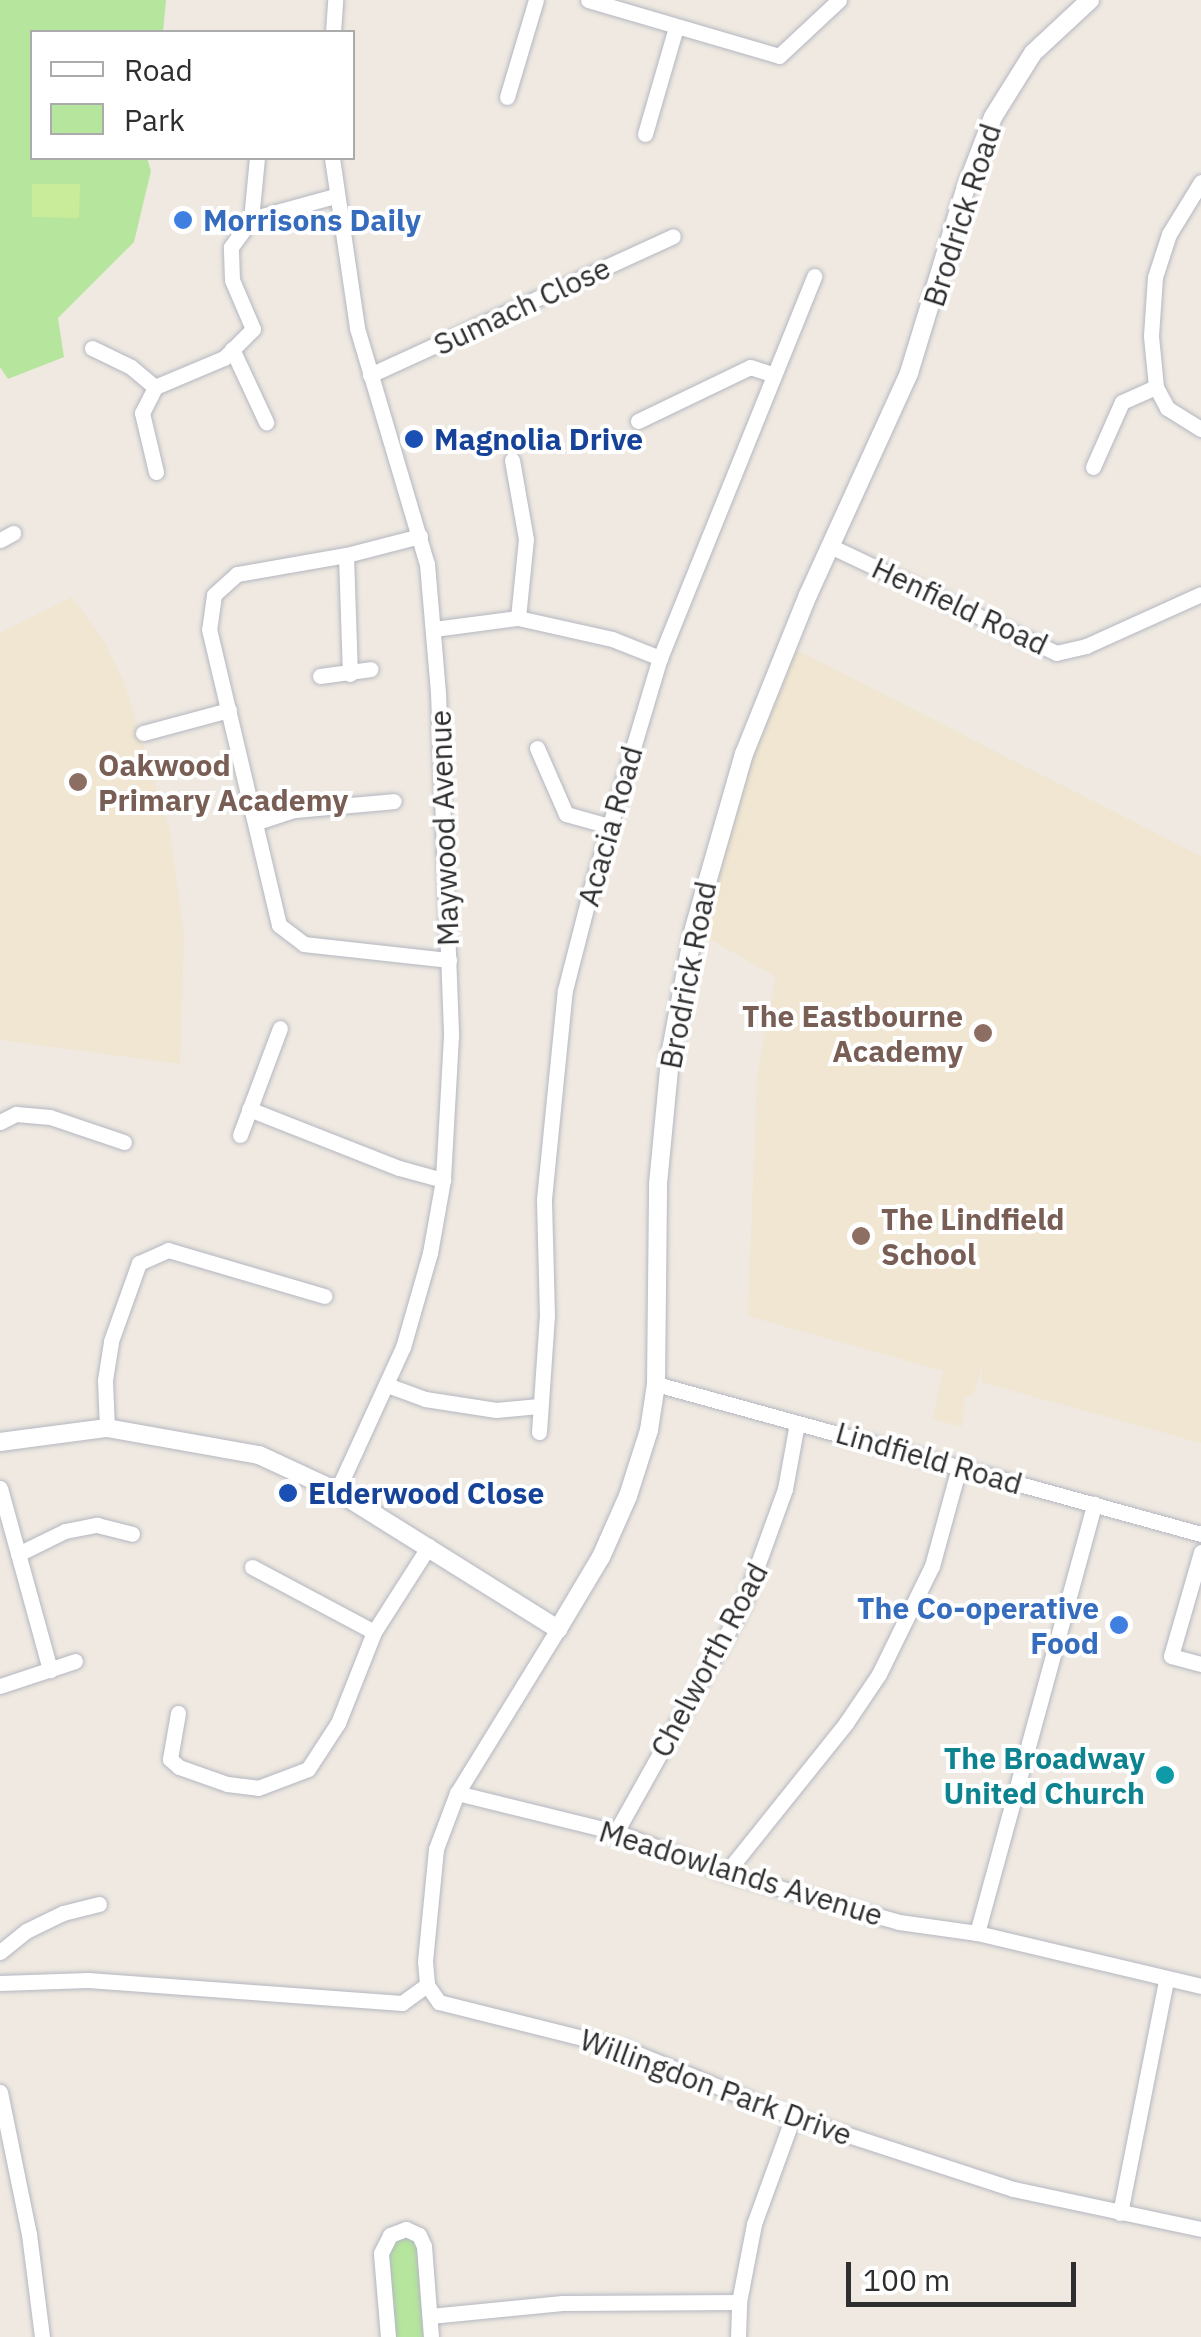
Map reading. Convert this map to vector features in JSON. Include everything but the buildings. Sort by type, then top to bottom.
[{"type":"street","points":[[333,30],[335,0]]},
{"type":"street","points":[[507,97],[536,0]]},
{"type":"street","points":[[588,0],[634,6],[676,27],[778,56],[839,0]]},
{"type":"street","name":"Brodrick Road","points":[[427,1984],[425,1961],[436,1849],[457,1793],[601,1557],[628,1496],[648,1430],[656,1384],[659,1168],[672,1050],[694,928],[744,754],[830,546],[909,373],[964,193],[993,117],[1033,53],[1079,3]]},
{"type":"street","points":[[645,134],[676,27]]},
{"type":"street","points":[[156,472],[142,413],[155,387],[224,358],[253,330],[232,280],[231,246],[251,220],[258,160]]},
{"type":"street","name":"Maywood Avenue","points":[[332,160],[346,272],[370,375],[420,536],[434,629],[451,1081],[443,1180],[416,1308],[387,1385],[337,1491]]},
{"type":"street","points":[[1201,182],[1169,234],[1154,277],[1151,336],[1156,387],[1167,408],[1201,428]]},
{"type":"street","points":[[251,220],[335,196]]},
{"type":"street","name":"Sumach Close","points":[[370,375],[673,236]]},
{"type":"street","name":"Acacia Road","points":[[539,1432],[547,1316],[544,1199],[566,990],[609,826],[660,658],[814,276]]},
{"type":"street","points":[[92,348],[131,367],[155,387]]},
{"type":"street","points":[[232,348],[266,422]]},
{"type":"street","points":[[638,422],[750,368],[774,375]]},
{"type":"street","points":[[1094,467],[1122,402],[1156,387]]},
{"type":"street","points":[[512,460],[526,539],[518,618]]},
{"type":"street","points":[[420,536],[346,555],[237,574],[214,596],[209,629],[279,925],[304,944],[449,960]]},
{"type":"street","name":"Henfield Road","points":[[830,546],[1056,653],[1086,646],[1201,594]]},
{"type":"street","points":[[346,555],[350,674]]},
{"type":"street","points":[[434,629],[518,618],[612,639],[660,658]]},
{"type":"street","points":[[320,676],[371,669]]},
{"type":"street","points":[[143,734],[229,710]]},
{"type":"street","points":[[537,748],[566,814],[609,826]]},
{"type":"street","points":[[257,822],[294,810],[394,801]]},
{"type":"street","points":[[240,1135],[280,1028]]},
{"type":"street","points":[[249,1109],[325,1141],[443,1180]]},
{"type":"street","points":[[0,1122],[16,1114],[50,1117],[124,1142]]},
{"type":"street","points":[[107,1428],[105,1380],[111,1341],[138,1263],[168,1250],[324,1296]]},
{"type":"street","name":"Lindfield Road","points":[[656,1384],[1201,1534]]},
{"type":"street","points":[[387,1385],[425,1400],[496,1410],[539,1406]]},
{"type":"street","name":"Chelworth Road","points":[[616,1832],[743,1605],[780,1504],[797,1423]]},
{"type":"street","points":[[0,1442],[107,1428],[259,1455],[337,1491],[558,1629]]},
{"type":"street","points":[[726,1873],[879,1674],[932,1566],[959,1466]]},
{"type":"street","points":[[0,1488],[50,1670]]},
{"type":"street","points":[[977,1933],[1094,1504]]},
{"type":"street","points":[[18,1554],[65,1531],[97,1525],[132,1534]]},
{"type":"street","points":[[170,1759],[180,1767],[227,1784],[258,1788],[308,1769],[338,1723],[374,1632],[429,1546]]},
{"type":"street","points":[[1201,1552],[1171,1656],[1201,1664]]},
{"type":"street","points":[[252,1567],[268,1586],[374,1632]]},
{"type":"street","points":[[0,1686],[75,1661]]},
{"type":"street","points":[[156,1772],[170,1759],[178,1713]]},
{"type":"street","name":"Meadowlands Avenue","points":[[457,1793],[616,1832],[726,1873],[899,1922],[977,1933],[1166,1981],[1201,1986]]},
{"type":"street","points":[[0,1952],[26,1931],[64,1912],[99,1904]]},
{"type":"street","points":[[0,1983],[88,1980],[402,2003],[427,1984]]},
{"type":"street","points":[[1120,2213],[1166,1981]]},
{"type":"street","name":"Willingdon Park Drive","points":[[427,1984],[439,2002],[626,2048],[793,2117],[1013,2188],[1201,2229]]},
{"type":"street","points":[[0,2092],[29,2234],[42,2337]]},
{"type":"street","points":[[738,2337],[739,2302],[754,2224],[793,2117]]},
{"type":"street","points":[[388,2337],[382,2253],[390,2235],[406,2228],[420,2235],[424,2246],[431,2337]]},
{"type":"street","points":[[430,2316],[562,2303],[739,2302]]},
{"type":"shaded area","name":"Oakwood Primary Academy","points":[[72,597],[104,641],[124,682],[170,831],[184,937],[180,1064],[0,1040],[0,633]]},
{"type":"shaded area","name":"The Eastbourne Academy","points":[[787,645],[1201,856],[1201,1443],[981,1382],[982,1365],[973,1396],[965,1397],[962,1427],[933,1419],[943,1371],[748,1316],[757,1076],[776,977],[713,941],[696,942]]},
{"type":"green space","points":[[0,0],[166,0],[163,30],[30,30],[30,160],[148,160],[151,171],[134,242],[58,318],[64,357],[8,379],[0,367]]},
{"type":"green space","points":[[32,184],[80,184],[79,218],[32,217]]},
{"type":"green space","points":[[390,2235],[419,2235],[431,2337],[388,2337],[381,2253]]},
{"type":"place","name":"Morrisons Daily","points":[[183,220]]},
{"type":"place","name":"Magnolia Drive","points":[[414,439]]},
{"type":"place","name":"Oakwood Primary Academy","points":[[78,782]]},
{"type":"place","name":"The Eastbourne Academy","points":[[983,1033]]},
{"type":"place","name":"The Lindfield School","points":[[861,1236]]},
{"type":"place","name":"Elderwood Close","points":[[288,1493]]},
{"type":"place","name":"The Co-operative Food","points":[[1119,1625]]},
{"type":"place","name":"The Broadway United Church","points":[[1165,1775]]}]
